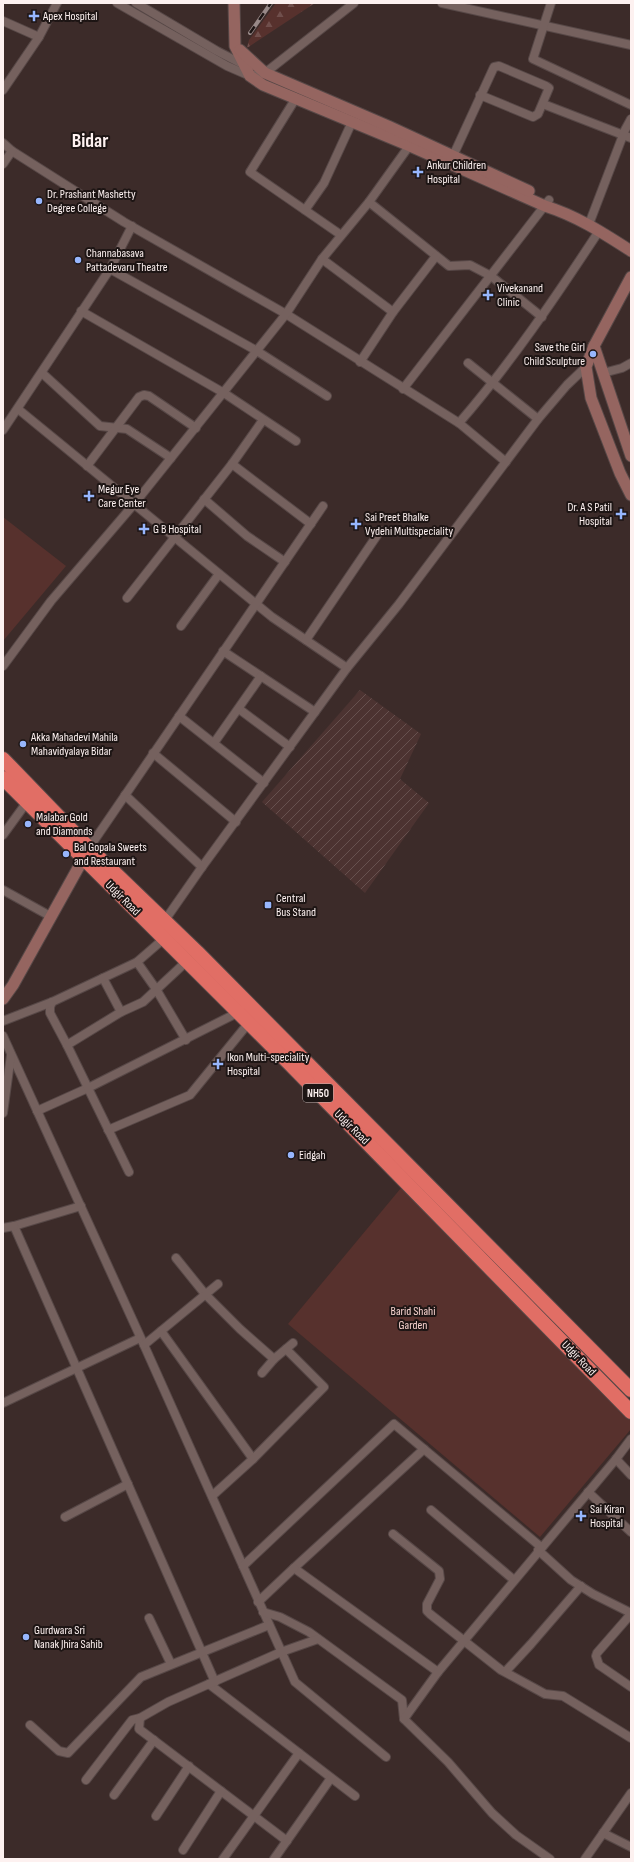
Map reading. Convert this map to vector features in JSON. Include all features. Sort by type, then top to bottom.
[{"type":"highway","name":"Udgir Road","points":[[3,759],[86,853]]},
{"type":"highway","name":"Udgir Road","points":[[3,778],[86,853],[248,1014],[630,1387]]},
{"type":"highway","name":"Udgir Road","points":[[165,931],[187,961],[248,1014],[630,1409]]},
{"type":"main road","points":[[234,3],[235,46],[250,65],[412,142],[547,203]]},
{"type":"main road","points":[[250,65],[250,76],[263,85],[352,122],[453,156],[547,203],[561,212],[589,224],[631,251]]},
{"type":"main road","points":[[631,277],[594,346],[586,367],[591,398],[620,473],[631,495]]},
{"type":"main road","points":[[594,346],[631,456]]},
{"type":"main road","points":[[3,999],[13,985],[86,853]]},
{"type":"main road","points":[[618,1398],[630,1387]]},
{"type":"street","points":[[3,90],[39,36],[57,3]]},
{"type":"street","points":[[117,3],[212,58],[250,76],[265,73],[354,3]]},
{"type":"street","points":[[136,3],[250,65]]},
{"type":"street","points":[[442,3],[631,45]]},
{"type":"street","points":[[551,3],[533,59],[631,105]]},
{"type":"street","points":[[3,21],[39,36]]},
{"type":"street","points":[[453,156],[491,70],[494,67],[499,66],[546,86],[549,92],[538,114],[533,117],[480,95]]},
{"type":"street","points":[[296,98],[250,172],[341,236]]},
{"type":"street","points":[[543,104],[627,137]]},
{"type":"street","points":[[589,224],[627,137],[631,119]]},
{"type":"street","points":[[305,210],[324,183],[352,122]]},
{"type":"street","points":[[3,666],[51,601],[135,503],[286,314],[322,260],[369,202],[412,142]]},
{"type":"street","points":[[3,143],[12,151],[132,226],[286,314],[459,424],[506,462]]},
{"type":"street","points":[[3,164],[12,151]]},
{"type":"street","points":[[369,202],[449,266],[470,265],[491,276],[542,317]]},
{"type":"street","points":[[403,389],[547,203]]},
{"type":"street","points":[[3,430],[110,269],[132,226]]},
{"type":"street","points":[[459,424],[493,383],[542,317],[599,231]]},
{"type":"street","points":[[360,362],[393,312],[436,256]]},
{"type":"street","points":[[322,260],[393,312]]},
{"type":"street","points":[[110,269],[257,351],[327,396]]},
{"type":"street","points":[[81,312],[224,393],[296,441]]},
{"type":"street","points":[[468,363],[538,419]]},
{"type":"street","points":[[603,373],[622,368],[631,363]]},
{"type":"street","points":[[3,1022],[52,1002],[137,962],[165,931],[202,867],[315,712],[399,604],[538,419],[567,385],[586,367]]},
{"type":"street","points":[[42,372],[100,426],[127,429],[171,458]]},
{"type":"street","points":[[87,466],[139,397],[144,395],[149,396],[196,428]]},
{"type":"street","points":[[18,409],[87,466],[135,503],[174,538],[256,604],[348,668]]},
{"type":"street","points":[[127,598],[232,464],[263,420]]},
{"type":"street","points":[[232,464],[311,524]]},
{"type":"street","points":[[204,499],[247,536],[285,562]]},
{"type":"street","points":[[86,853],[323,506]]},
{"type":"street","points":[[306,640],[380,531]]},
{"type":"street","points":[[181,626],[219,574]]},
{"type":"street","points":[[223,652],[315,712]]},
{"type":"street","points":[[214,743],[261,676]]},
{"type":"street","points":[[239,709],[290,747]]},
{"type":"street","points":[[179,716],[264,783]]},
{"type":"street","points":[[153,753],[236,822]]},
{"type":"street","points":[[125,795],[202,867]]},
{"type":"street","points":[[3,835],[28,802]]},
{"type":"street","points":[[3,890],[50,916]]},
{"type":"street","points":[[67,1045],[120,1012],[143,1002],[156,988],[187,961]]},
{"type":"street","points":[[137,962],[156,988],[186,1040]]},
{"type":"street","points":[[103,978],[120,1012]]},
{"type":"street","points":[[52,1002],[50,1013],[129,1172]]},
{"type":"street","points":[[37,1111],[186,1040],[248,1014]]},
{"type":"street","points":[[108,1130],[190,1095],[248,1014]]},
{"type":"street","points":[[3,1036],[295,1682],[386,1757]]},
{"type":"street","points":[[3,1113],[11,1054]]},
{"type":"street","points":[[3,1228],[81,1206]]},
{"type":"street","points":[[14,1226],[202,1653],[212,1683],[354,1796]]},
{"type":"street","points":[[176,1258],[205,1294],[240,1329],[274,1359]]},
{"type":"street","points":[[3,1403],[142,1341],[161,1331],[218,1284]]},
{"type":"street","points":[[161,1331],[253,1459]]},
{"type":"street","points":[[262,1373],[274,1359],[293,1342]]},
{"type":"street","points":[[212,1496],[253,1459],[324,1387],[286,1349]]},
{"type":"street","points":[[243,1566],[394,1424],[540,1549],[571,1580],[631,1614],[597,1652],[596,1656],[599,1665],[631,1687]]},
{"type":"street","points":[[404,1719],[438,1672],[463,1641],[616,1460],[631,1439]]},
{"type":"street","points":[[258,1602],[424,1449]]},
{"type":"street","points":[[616,1460],[631,1476]]},
{"type":"street","points":[[64,1517],[128,1484]]},
{"type":"street","points":[[588,1492],[631,1532]]},
{"type":"street","points":[[431,1510],[514,1580]]},
{"type":"street","points":[[393,1534],[439,1572],[440,1579],[427,1604],[427,1611],[501,1670],[506,1671],[521,1682],[545,1694],[563,1696],[631,1738]]},
{"type":"street","points":[[294,1568],[438,1672]]},
{"type":"street","points":[[506,1671],[581,1586]]},
{"type":"street","points":[[263,1612],[280,1617],[318,1638],[402,1700],[404,1719],[448,1762],[492,1813],[516,1835],[550,1859]]},
{"type":"street","points":[[149,1618],[171,1664]]},
{"type":"street","points":[[30,1725],[59,1751],[68,1754],[134,1682],[147,1673],[202,1653],[269,1625]]},
{"type":"street","points":[[86,1780],[132,1720],[140,1718],[168,1702],[281,1652],[318,1638]]},
{"type":"street","points":[[140,1718],[139,1729],[287,1841]]},
{"type":"street","points":[[114,1795],[154,1740]]},
{"type":"street","points":[[223,1859],[299,1753]]},
{"type":"street","points":[[156,1816],[189,1766]]},
{"type":"street","points":[[274,1859],[331,1778]]},
{"type":"street","points":[[183,1850],[221,1791]]},
{"type":"street","points":[[585,1859],[630,1797]]},
{"type":"street","points":[[603,1833],[631,1847]]},
{"type":"shaded area","points":[[360,690],[421,734],[400,779],[429,803],[365,893],[262,802]]},
{"type":"green space","points":[[276,3],[315,3],[247,48],[249,40]]},
{"type":"green space","points":[[3,517],[66,566],[3,641]]},
{"type":"green space","name":"Barid Shahi Garden","points":[[401,1188],[631,1414],[631,1429],[540,1537],[288,1324]]},
{"type":"railway","points":[[250,33],[271,3]]},
{"type":"place","name":"Apex Hospital","points":[[34,16]]},
{"type":"place","name":"Ankur Children Hospital","points":[[418,172]]},
{"type":"place","name":"Dr. Prashant Mashetty Degree College","points":[[39,201]]},
{"type":"place","name":"Channabasava Pattadevaru Theatre","points":[[78,260]]},
{"type":"place","name":"Vivekanand Clinic","points":[[488,295]]},
{"type":"place","name":"Save the Girl Child Sculpture","points":[[593,354]]},
{"type":"place","name":"Megur Eye Care Center","points":[[89,496]]},
{"type":"place","name":"Dr. A S Patil Hospital","points":[[621,514]]},
{"type":"place","name":"Sai Preet Bhalke Vydehi Multispeciality","points":[[356,524]]},
{"type":"place","name":"G B Hospital","points":[[144,529]]},
{"type":"place","name":"Akka Mahadevi Mahila Mahavidyalaya Bidar","points":[[23,744]]},
{"type":"place","name":"Malabar Gold and Diamonds","points":[[28,824]]},
{"type":"place","name":"Bal Gopala Sweets and Restaurant","points":[[66,854]]},
{"type":"place","name":"Central Bus Stand","points":[[268,905]]},
{"type":"place","name":"Ikon Multi-speciality Hospital","points":[[218,1064]]},
{"type":"place","name":"Eidgah","points":[[291,1155]]},
{"type":"place","name":"Sai Kiran Hospital","points":[[581,1516]]},
{"type":"place","name":"Gurdwara Sri Nanak Jhira Sahib","points":[[26,1637]]},
{"type":"district","name":"Bidar","points":[[90,140]]}]
